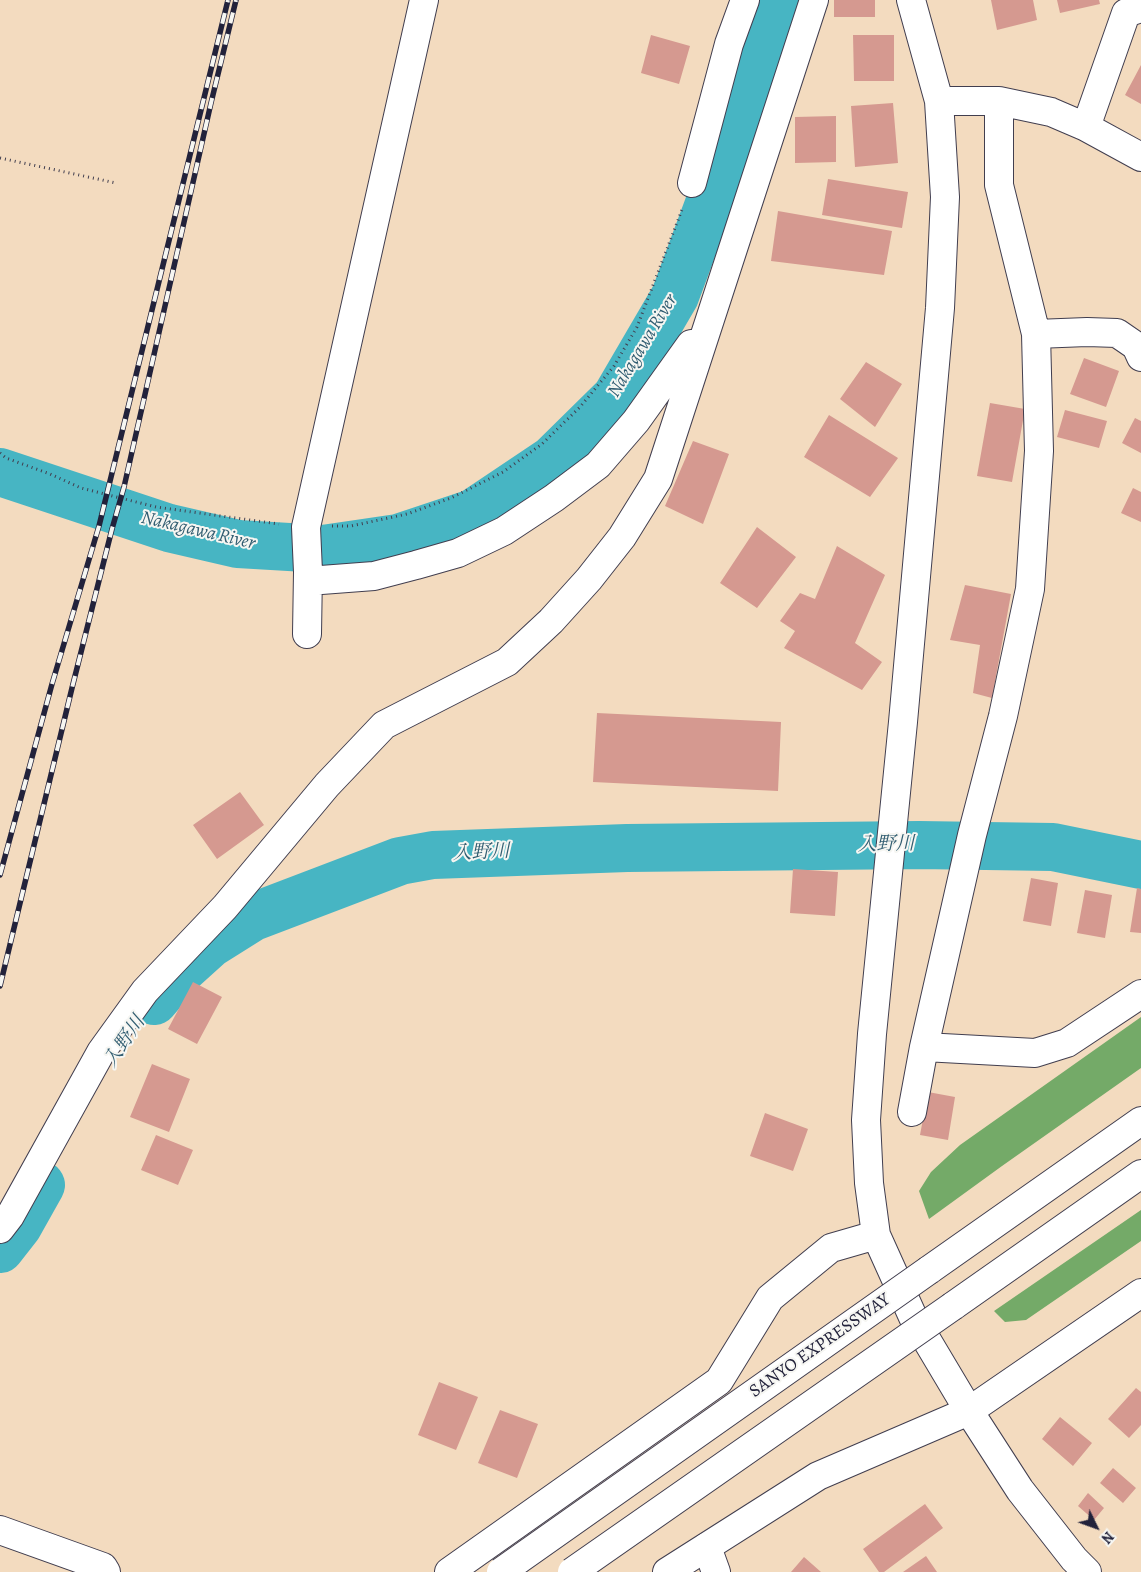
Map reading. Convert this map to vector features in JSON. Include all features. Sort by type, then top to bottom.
[{"type":"main road","points":[[307,634],[308,577],[306,532],[424,0]]},
{"type":"main road","points":[[692,183],[729,44],[745,0]]},
{"type":"main road","points":[[0,1229],[10,1216],[100,1052],[145,991],[225,907],[327,785],[384,725],[507,662],[551,621],[589,579],[622,537],[658,479],[814,0]]},
{"type":"main road","points":[[911,0],[939,101],[945,197],[940,308],[890,859],[872,1034],[866,1120],[869,1183],[876,1235],[913,1318],[1020,1490],[1074,1559],[1087,1572]]},
{"type":"main road","points":[[1086,127],[1126,13],[1141,8]]},
{"type":"main road","points":[[939,101],[999,101],[1051,112],[1086,127],[1141,158]]},
{"type":"main road","points":[[912,1112],[924,1047],[970,845],[1003,716],[1030,589],[1039,451],[1036,334],[999,185],[999,101]]},
{"type":"main road","points":[[1036,334],[1117,333],[1136,346],[1141,358]]},
{"type":"main road","points":[[308,577],[374,576],[458,553],[504,531],[554,498],[598,465],[636,420],[691,344],[702,342]]},
{"type":"main road","points":[[924,1047],[1035,1053],[1067,1043],[1141,994]]},
{"type":"main road","name":"SANYO EXPRESSWAY","points":[[501,1572],[1141,1122]]},
{"type":"main road","points":[[572,1572],[1141,1174]]},
{"type":"main road","points":[[449,1572],[719,1381],[770,1298],[831,1248],[876,1235]]},
{"type":"main road","points":[[667,1572],[712,1560],[818,1476],[970,1411],[1141,1294]]},
{"type":"main road","points":[[0,1530],[103,1568],[106,1572]]},
{"type":"path","points":[[0,158],[116,183]]},
{"type":"path","points":[[0,453],[6,458],[81,488],[156,507],[306,532],[351,526],[408,514],[451,498],[503,472],[542,444],[580,407],[614,366],[638,327],[692,183]]},
{"type":"green space","points":[[1141,1017],[1141,1068],[929,1219],[919,1191],[931,1172],[960,1145]]},
{"type":"green space","points":[[1141,1210],[1141,1241],[1026,1320],[1005,1322],[994,1311]]},
{"type":"building","points":[[834,0],[875,0],[875,17],[834,17]]},
{"type":"building","points":[[991,0],[1033,0],[1037,20],[997,30]]},
{"type":"building","points":[[1057,0],[1099,0],[1100,4],[1060,13]]},
{"type":"building","points":[[651,35],[690,46],[679,84],[641,73]]},
{"type":"building","points":[[853,35],[894,35],[894,81],[854,81]]},
{"type":"building","points":[[1141,65],[1141,104],[1125,95]]},
{"type":"building","points":[[893,103],[898,163],[855,167],[851,106]]},
{"type":"building","points":[[836,116],[836,162],[795,163],[795,117]]},
{"type":"building","points":[[828,179],[908,192],[902,228],[822,215]]},
{"type":"building","points":[[778,211],[892,231],[884,275],[771,261]]},
{"type":"building","points":[[1084,358],[1119,371],[1106,407],[1070,394]]},
{"type":"building","points":[[866,362],[902,384],[875,427],[840,399]]},
{"type":"building","points":[[990,403],[1025,409],[1012,482],[977,476]]},
{"type":"building","points":[[1065,410],[1107,421],[1099,448],[1057,437]]},
{"type":"building","points":[[829,415],[898,458],[870,497],[804,457]]},
{"type":"building","points":[[1135,418],[1141,421],[1141,453],[1122,443]]},
{"type":"building","points":[[693,441],[729,454],[703,524],[665,506]]},
{"type":"building","points":[[1133,488],[1141,492],[1141,522],[1121,513]]},
{"type":"building","points":[[757,527],[796,557],[757,608],[720,583]]},
{"type":"building","points":[[837,546],[885,575],[855,643],[882,662],[862,690],[784,648],[795,631],[780,621],[800,593],[815,599]]},
{"type":"building","points":[[965,585],[1011,594],[992,698],[973,693],[980,645],[950,640]]},
{"type":"building","points":[[597,713],[781,722],[778,791],[593,782]]},
{"type":"building","points":[[240,792],[264,825],[217,859],[193,825]]},
{"type":"building","points":[[793,869],[838,872],[835,916],[790,913]]},
{"type":"building","points":[[1031,878],[1058,883],[1051,926],[1023,921]]},
{"type":"building","points":[[1137,888],[1141,889],[1141,933],[1130,932]]},
{"type":"building","points":[[1085,890],[1112,895],[1105,938],[1077,933]]},
{"type":"building","points":[[193,982],[222,997],[197,1044],[168,1029]]},
{"type":"building","points":[[152,1064],[190,1079],[169,1132],[130,1117]]},
{"type":"building","points":[[928,1092],[955,1097],[948,1140],[920,1135]]},
{"type":"building","points":[[765,1113],[808,1129],[793,1171],[750,1156]]},
{"type":"building","points":[[156,1135],[193,1150],[178,1185],[141,1170]]},
{"type":"building","points":[[439,1382],[478,1397],[456,1450],[418,1435]]},
{"type":"building","points":[[1136,1388],[1141,1392],[1141,1425],[1129,1438],[1108,1419]]},
{"type":"building","points":[[500,1410],[538,1424],[517,1478],[478,1463]]},
{"type":"building","points":[[1060,1417],[1092,1443],[1073,1466],[1042,1439]]},
{"type":"building","points":[[1113,1468],[1136,1488],[1123,1503],[1100,1483]]},
{"type":"building","points":[[1088,1493],[1104,1508],[1094,1520],[1078,1506]]},
{"type":"building","points":[[925,1504],[943,1528],[884,1572],[879,1572],[863,1549]]},
{"type":"building","points":[[926,1556],[937,1572],[903,1572]]},
{"type":"building","points":[[804,1557],[821,1572],[791,1572]]},
{"type":"waterway","name":"Nakagawa River","points":[[0,472],[169,528],[238,544],[323,549],[398,538],[473,513],[552,460],[616,397],[675,296],[726,158],[776,0]]},
{"type":"waterway","name":"入野川","points":[[154,1001],[179,972],[210,944],[253,917],[400,861],[433,855],[627,848],[919,845],[1053,847],[1141,865]]},
{"type":"waterway","name":"入野川","points":[[0,1249],[18,1226],[41,1185]]},
{"type":"railway","points":[[0,875],[52,684],[99,526],[228,0]]},
{"type":"railway","points":[[0,986],[72,688],[124,487],[236,0]]}]
